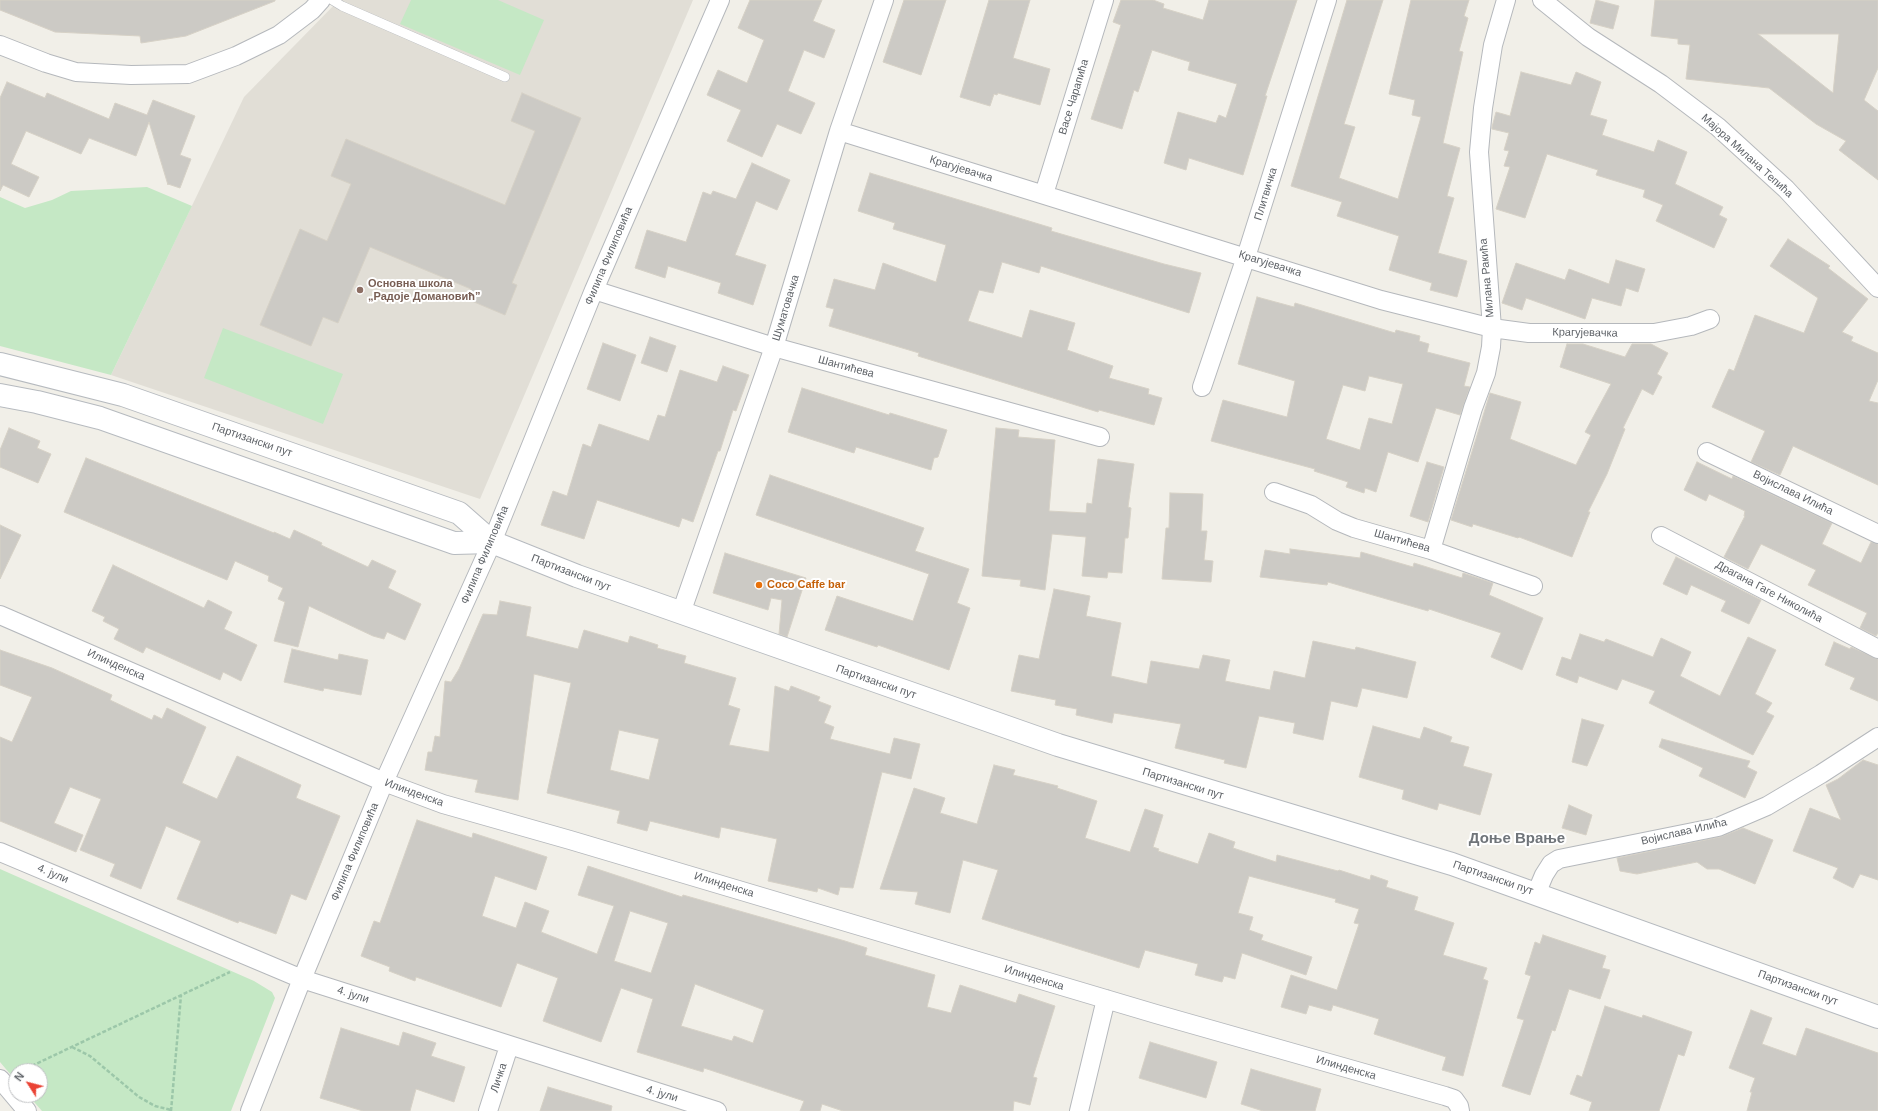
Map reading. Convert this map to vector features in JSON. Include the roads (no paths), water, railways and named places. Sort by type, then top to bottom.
[{"type":"main road","name":"Партизански пут","points":[[0,364],[123,395],[459,513],[492,542],[577,576],[1058,745],[1452,864],[1878,1017]]},
{"type":"main road","name":"Партизански пут","points":[[0,395],[38,402],[100,418],[454,544],[492,542]]},
{"type":"street","points":[[0,45],[46,63],[76,72],[131,75],[188,74],[236,56],[279,35],[312,10],[322,0]]},
{"type":"street","name":"Филипа Филиповића","points":[[250,1111],[302,979],[384,782],[492,542],[594,290],[720,0]]},
{"type":"street","name":"Шуматовачка","points":[[681,613],[774,348],[839,131],[884,0]]},
{"type":"street","name":"Васе Чарапића","points":[[1044,194],[1104,0]]},
{"type":"street","name":"Плитвичка","points":[[1202,387],[1246,257],[1327,0]]},
{"type":"street","name":"Милана Ракића","points":[[1430,550],[1473,408],[1486,374],[1491,347],[1492,328],[1479,152],[1483,108],[1493,45],[1506,0]]},
{"type":"street","name":"Мајора Милана Тепића","points":[[1542,0],[1588,37],[1661,84],[1718,127],[1786,189],[1878,288]]},
{"type":"street","name":"Крагујевачка","points":[[839,131],[1381,300],[1492,328],[1529,333],[1654,333],[1690,326],[1710,319]]},
{"type":"street","name":"Шантићева","points":[[594,290],[774,348],[1100,437]]},
{"type":"street","name":"Војислава Илића","points":[[1707,452],[1878,534]]},
{"type":"street","name":"Шантићева","points":[[1274,492],[1310,505],[1336,521],[1354,528],[1430,550],[1533,586]]},
{"type":"street","name":"Драгана Гаге Николића","points":[[1661,536],[1878,649]]},
{"type":"street","name":"Илинденска","points":[[0,615],[384,782],[444,804],[578,842],[1106,999],[1445,1096],[1454,1100],[1459,1106],[1460,1111]]},
{"type":"street","name":"Војислава Илића","points":[[1536,894],[1544,875],[1552,864],[1559,859],[1718,827],[1767,806],[1821,774],[1878,737]]},
{"type":"street","name":"4. јули","points":[[0,852],[302,979],[717,1111]]},
{"type":"street","points":[[1079,1111],[1106,999]]},
{"type":"street","name":"Личка","points":[[488,1111],[509,1046]]},
{"type":"street","points":[[0,1079],[27,1111]]},
{"type":"lane","points":[[332,0],[342,6],[506,77]]},
{"type":"place","name":"Основна школа „Радоје Домановић”","points":[[360,290]]},
{"type":"place","name":"Coco Caffe bar","points":[[759,585]]},
{"type":"district","name":"Доње Врање","points":[[1517,839]]}]
